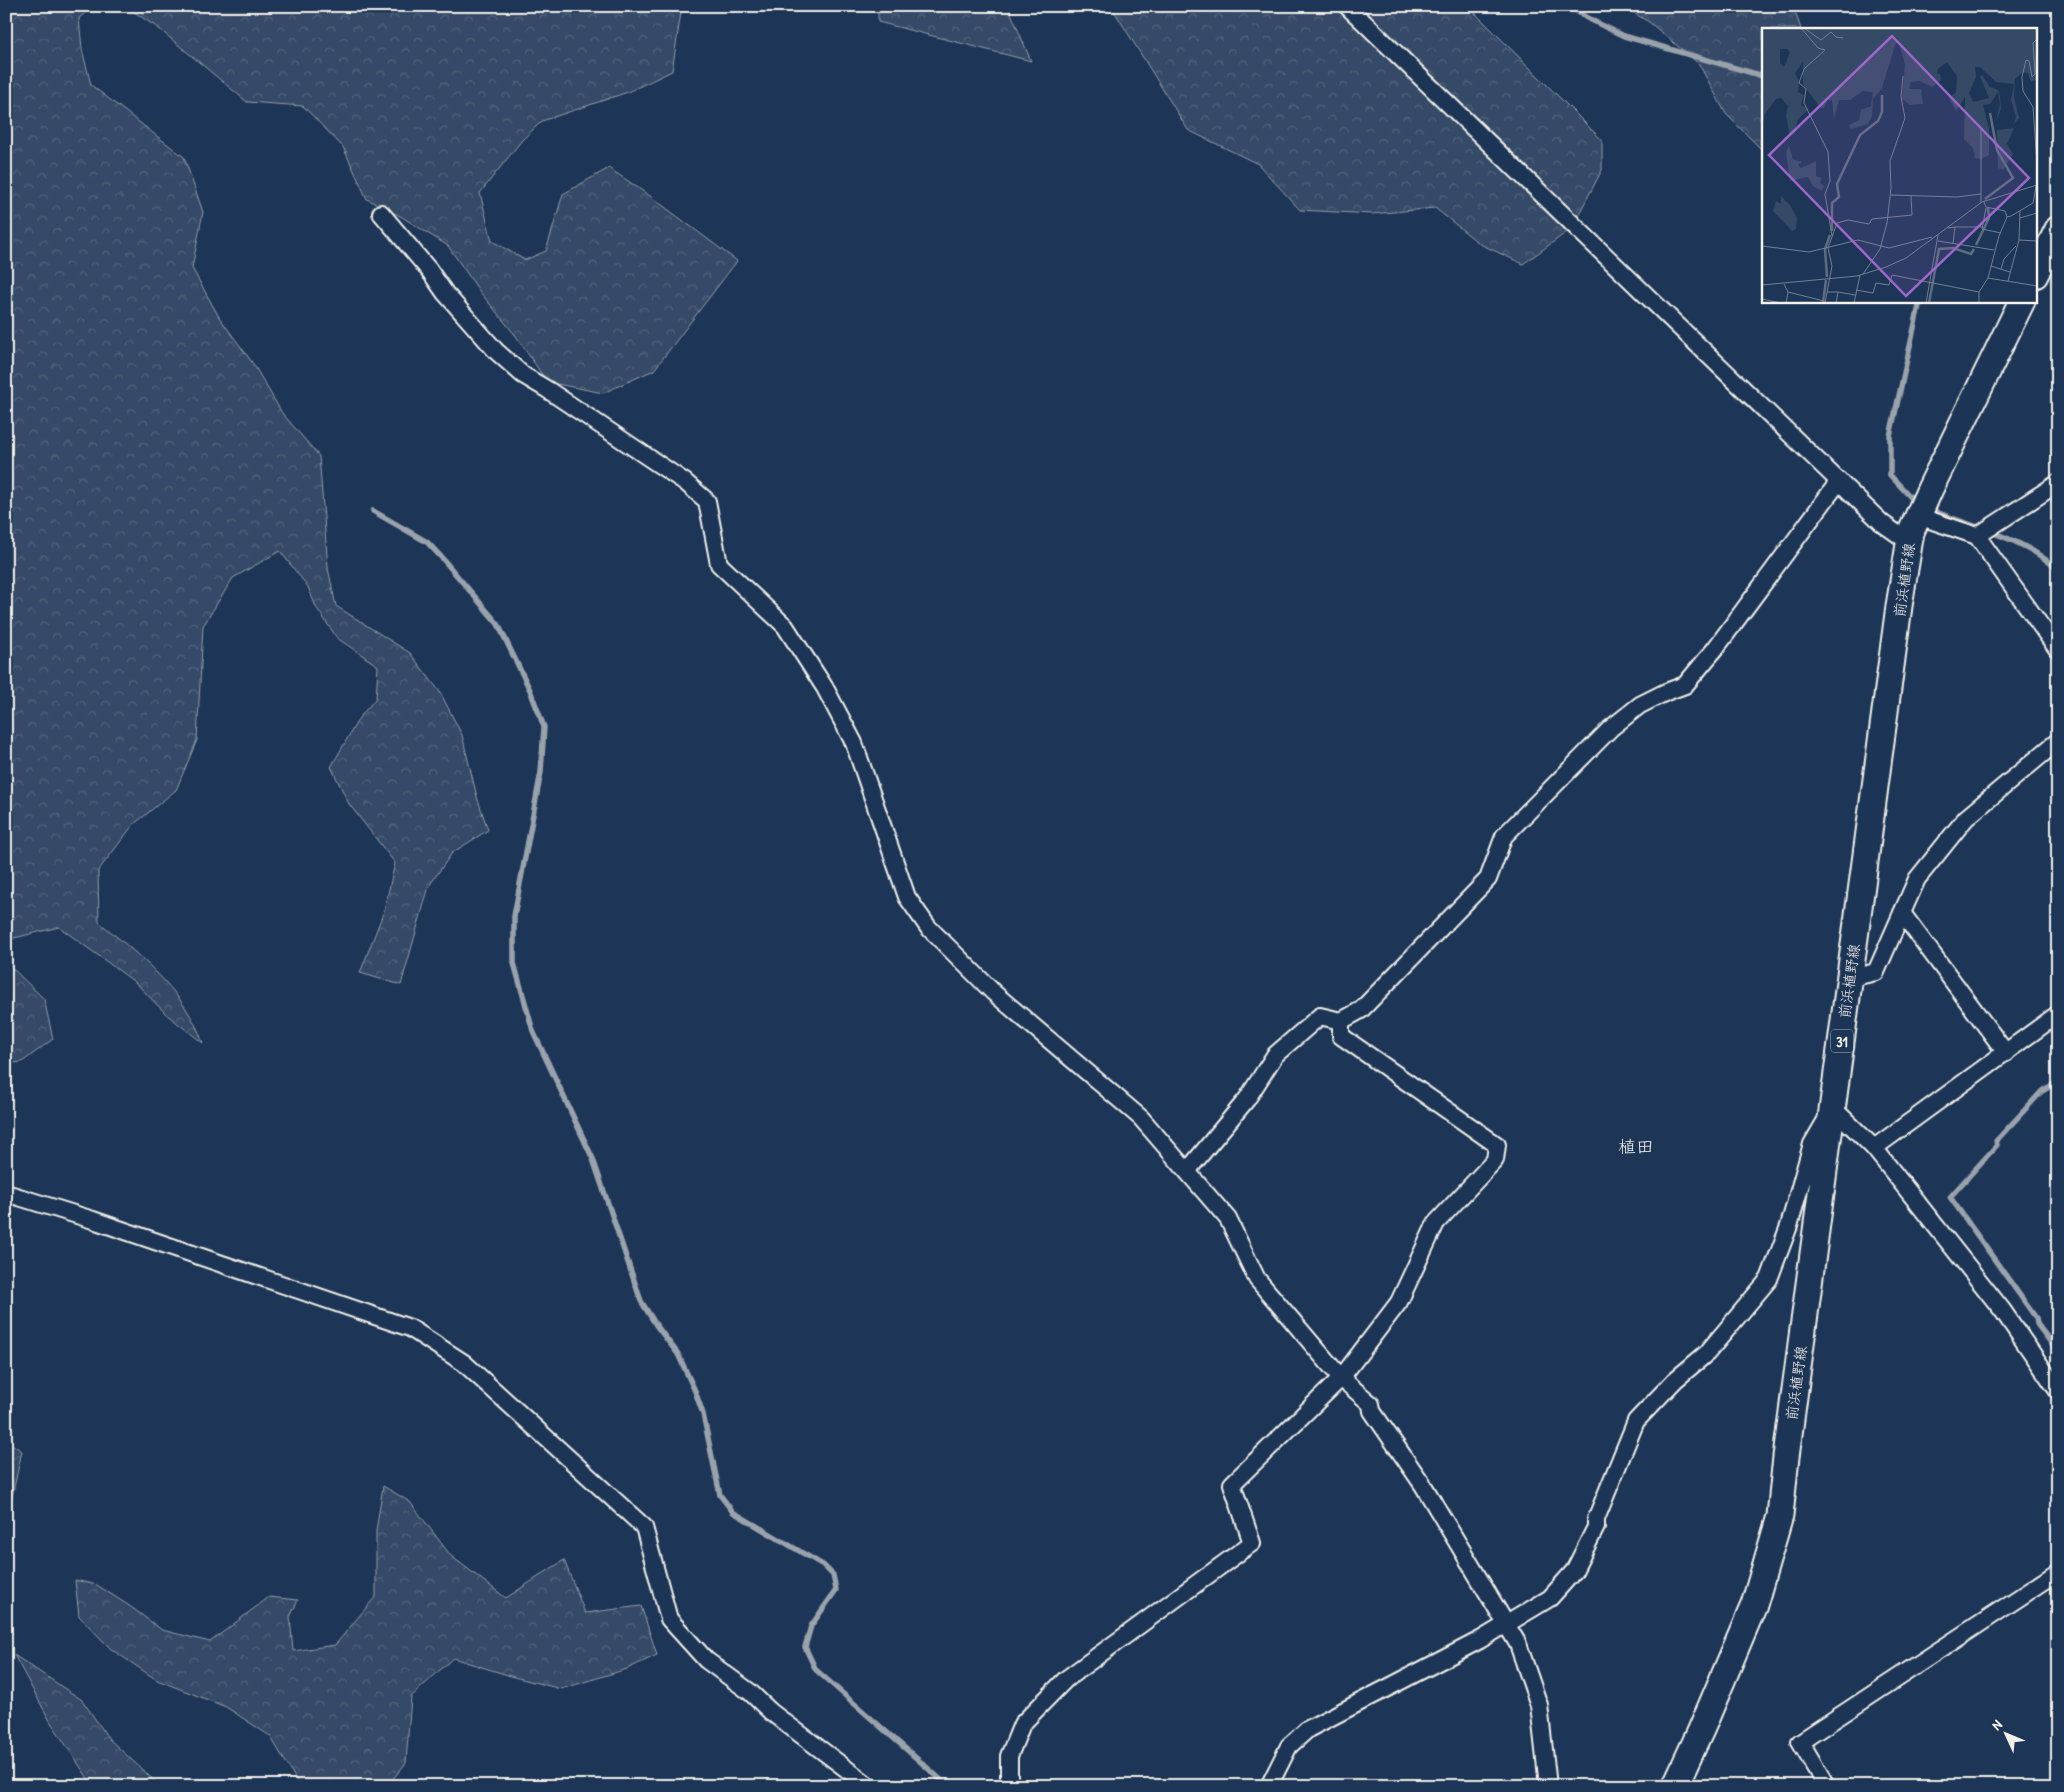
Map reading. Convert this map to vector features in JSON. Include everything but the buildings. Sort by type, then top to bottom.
[{"type":"main road","points":[[2036,273],[2058,229]]},
{"type":"main road","name":"前浜植野線","points":[[1675,1786],[1754,1605],[1780,1516],[1832,1108],[1909,542],[1918,516],[2022,302]]},
{"type":"street","points":[[1347,6],[1839,481],[1882,522],[1909,542]]},
{"type":"street","points":[[381,213],[445,292],[502,357],[523,375],[677,476],[707,501],[718,564],[785,626],[825,688],[854,743],[907,897],[928,927],[994,993],[1142,1118],[1228,1219],[1257,1280],[1341,1378],[1371,1404],[1372,1411],[1423,1485],[1518,1644],[1539,1705],[1548,1786]]},
{"type":"street","points":[[1188,1170],[1247,1099],[1275,1055],[1320,1016],[1341,1021],[1361,1010],[1488,879],[1504,836],[1611,728],[1640,705],[1684,685],[1714,649],[1839,481]]},
{"type":"street","points":[[1977,536],[2058,482]]},
{"type":"street","points":[[1918,516],[1977,536],[2058,650]]},
{"type":"street","points":[[1850,978],[1876,972],[1917,879],[1966,818],[2058,742]]},
{"type":"street","points":[[1902,913],[2006,1053]]},
{"type":"street","points":[[1874,1148],[2058,1014]]},
{"type":"street","points":[[1011,1786],[1009,1782],[1009,1756],[1022,1724],[1066,1679],[1252,1543],[1232,1484],[1341,1378],[1399,1302],[1436,1223],[1495,1160],[1497,1144],[1341,1036],[1341,1021]]},
{"type":"street","points":[[1269,1786],[1289,1746],[1308,1730],[1480,1640],[1550,1598],[1574,1571],[1596,1527],[1596,1519],[1636,1421],[1675,1380],[1706,1353],[1770,1279],[1789,1226],[1812,1144],[1832,1108],[1874,1148],[2003,1311],[2058,1391]]},
{"type":"street","points":[[6,1193],[102,1223],[410,1328],[464,1363],[644,1527],[669,1619],[706,1660],[750,1692],[771,1712],[869,1786]]},
{"type":"street","points":[[1826,1786],[1800,1742],[2058,1572]]},
{"type":"green space","points":[[6,6],[94,6],[79,18],[82,49],[91,85],[184,157],[203,212],[192,268],[219,317],[254,365],[282,413],[319,456],[328,568],[336,606],[410,653],[440,692],[462,735],[477,797],[488,830],[452,853],[429,886],[401,985],[360,973],[384,911],[395,863],[349,804],[331,767],[359,718],[376,698],[378,666],[337,638],[316,607],[308,587],[280,551],[233,578],[203,626],[197,740],[176,790],[133,825],[98,871],[99,922],[130,948],[173,991],[195,1024],[203,1043],[166,1014],[136,983],[59,927],[6,940]]},
{"type":"green space","points":[[125,6],[682,6],[672,71],[628,92],[542,121],[522,140],[480,193],[492,241],[525,260],[546,251],[563,194],[609,168],[737,261],[654,370],[603,393],[547,382],[516,336],[480,292],[448,246],[402,217],[367,199],[343,147],[303,106],[247,102],[158,28]]},
{"type":"green space","points":[[878,6],[1008,6],[1031,61],[878,22]]},
{"type":"green space","points":[[1111,6],[1468,6],[1602,140],[1602,170],[1571,229],[1523,264],[1480,244],[1435,208],[1372,214],[1300,210],[1258,164],[1188,130]]},
{"type":"green space","points":[[1622,6],[1793,6],[1801,28],[1762,28],[1762,150],[1726,114],[1699,64],[1649,22]]},
{"type":"green space","points":[[6,954],[11,967],[44,999],[53,1039],[22,1062],[6,1064]]},
{"type":"green space","points":[[6,1440],[22,1451],[10,1506],[6,1504]]},
{"type":"green space","points":[[383,1486],[410,1502],[451,1556],[506,1598],[564,1560],[585,1613],[641,1606],[657,1655],[627,1669],[561,1689],[453,1658],[411,1697],[406,1763],[387,1786],[300,1786],[270,1736],[226,1707],[157,1680],[111,1649],[79,1616],[75,1580],[97,1585],[162,1630],[210,1642],[269,1597],[298,1600],[290,1617],[293,1651],[335,1645],[376,1596],[376,1531]]},
{"type":"green space","points":[[14,1655],[82,1700],[109,1739],[160,1786],[93,1786],[50,1721]]},
{"type":"waterway","points":[[1569,6],[1587,18],[1624,36],[1762,76]]},
{"type":"waterway","points":[[1916,503],[1890,475],[1890,436],[1920,302]]},
{"type":"waterway","points":[[1927,508],[2012,540],[2044,558],[2058,570]]},
{"type":"waterway","points":[[373,511],[427,542],[498,624],[530,690],[544,727],[541,772],[514,916],[514,963],[533,1031],[593,1159],[641,1301],[678,1354],[695,1391],[703,1414],[720,1495],[733,1512],[823,1565],[833,1575],[836,1590],[811,1626],[805,1647],[816,1670],[948,1786]]},
{"type":"waterway","points":[[2058,1082],[2042,1091],[1996,1141],[1997,1145],[1950,1197],[2058,1352]]},
{"type":"district","name":"植田","points":[[1636,1146]]}]
